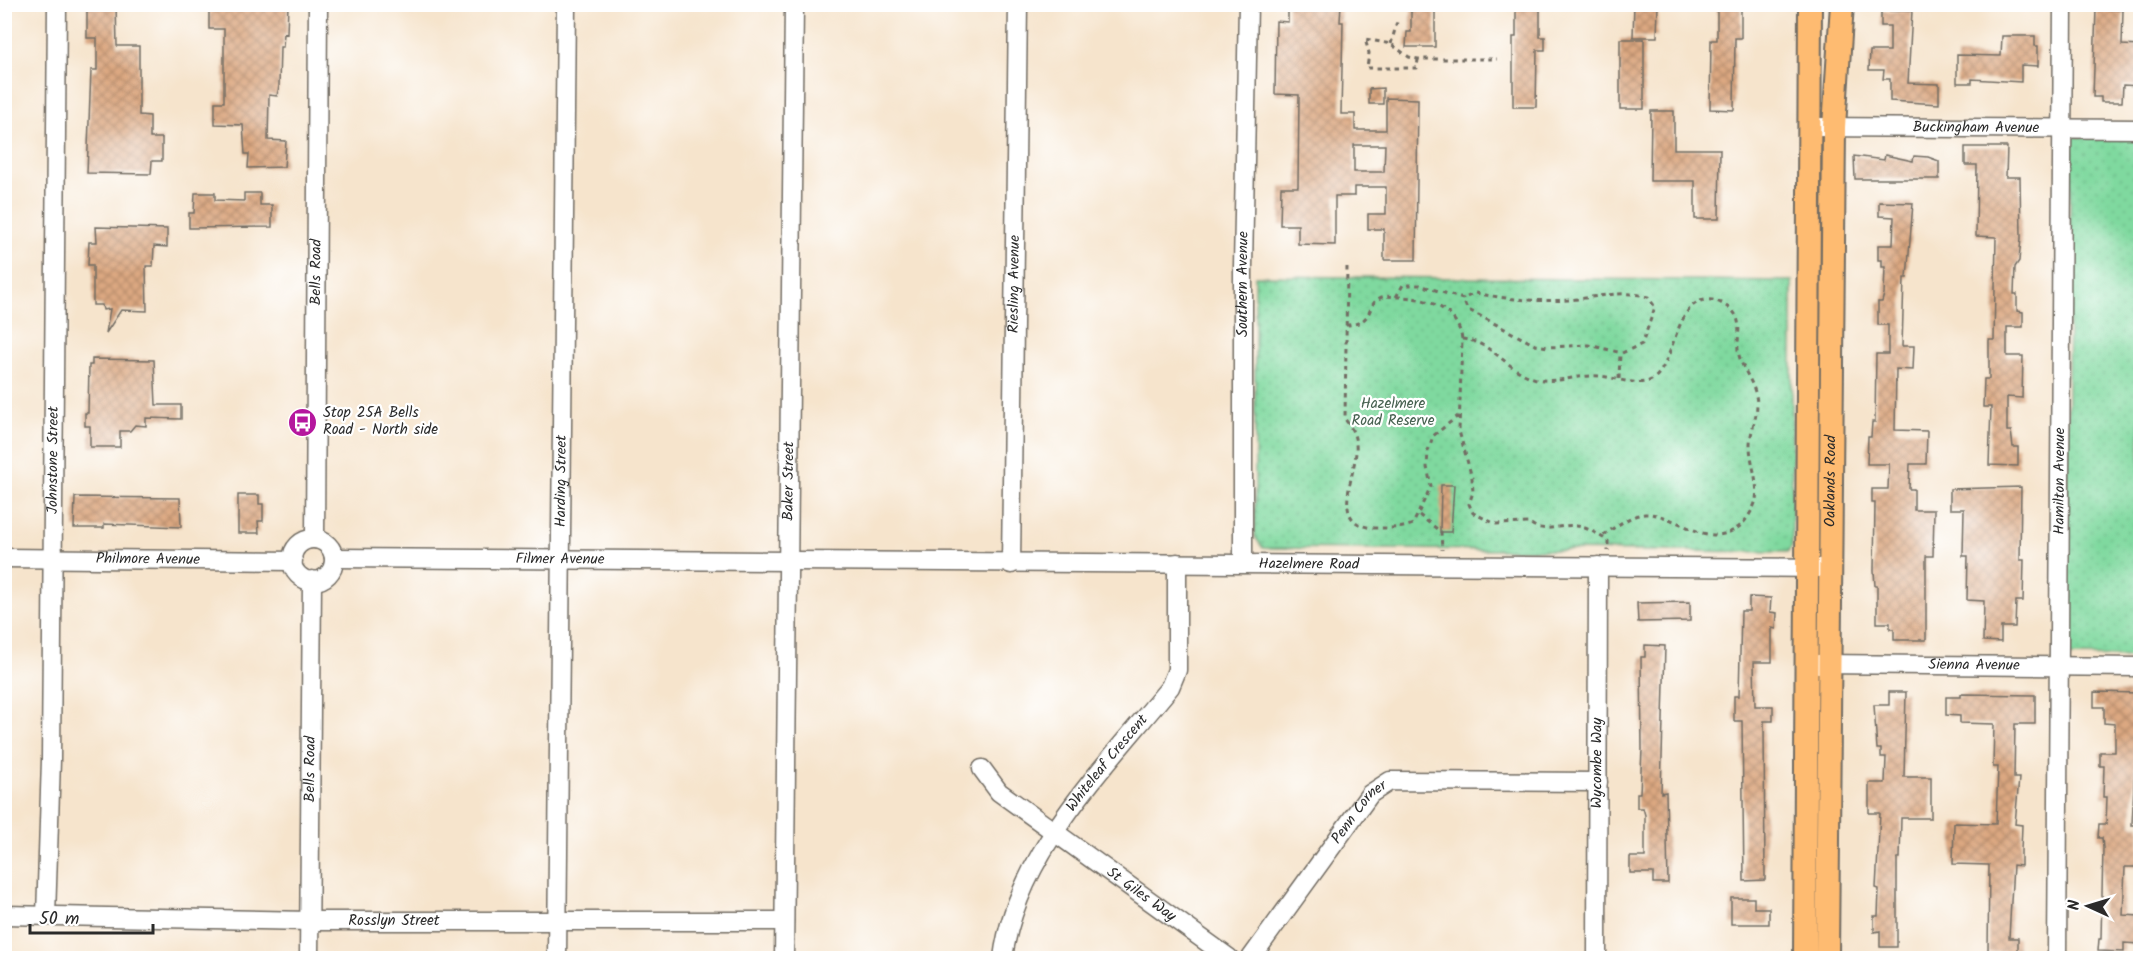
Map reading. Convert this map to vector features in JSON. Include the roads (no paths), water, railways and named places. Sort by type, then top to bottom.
[{"type":"main road","name":"Oaklands Road","points":[[1810,4],[1820,568]]},
{"type":"main road","name":"Oaklands Road","points":[[1805,958],[1819,664],[1834,126],[1842,4]]},
{"type":"main road","name":"Oaklands Road","points":[[1819,664],[1827,958]]},
{"type":"street","name":"Johnstone Street","points":[[46,916],[51,760],[57,4]]},
{"type":"street","name":"Bells Road","points":[[315,539],[318,4]]},
{"type":"street","name":"Harding Street","points":[[557,958],[566,4]]},
{"type":"street","name":"Baker Street","points":[[784,958],[794,4]]},
{"type":"street","name":"Riesling Avenue","points":[[1011,564],[1018,4]]},
{"type":"street","name":"Southern Avenue","points":[[1243,563],[1243,267],[1248,4]]},
{"type":"street","name":"Hamilton Avenue","points":[[2057,958],[2064,4]]},
{"type":"street","name":"Buckingham Avenue","points":[[1811,127],[2140,129]]},
{"type":"street","points":[[315,539],[326,543],[334,558],[326,576],[312,580],[297,572],[293,561],[296,548],[308,540],[315,539]]},
{"type":"street","name":"Philmore Avenue","points":[[4,558],[293,561]]},
{"type":"street","name":"Filmer Avenue","points":[[334,558],[788,563]]},
{"type":"street","name":"Hazelmere Road","points":[[788,563],[1243,563],[1820,568]]},
{"type":"street","name":"Whiteleaf Crescent","points":[[1003,958],[1005,938],[1022,888],[1054,832],[1170,687],[1177,670],[1177,563]]},
{"type":"street","name":"Wycombe Way","points":[[1597,958],[1603,566]]},
{"type":"street","name":"Bells Road","points":[[309,958],[312,580]]},
{"type":"street","name":"Sienna Avenue","points":[[1819,664],[2140,667]]},
{"type":"street","name":"St Giles Way","points":[[982,770],[999,792],[1228,958]]},
{"type":"street","name":"Penn Corner","points":[[1251,958],[1370,794],[1390,782],[1598,782]]},
{"type":"street","name":"Rosslyn Street","points":[[4,915],[310,921],[784,921]]},
{"type":"place","name":"Stop 25A Bells Road - North side","points":[[302,422]]},
{"type":"park label","name":"Hazelmere Road Reserve","points":[[1393,412]]}]
